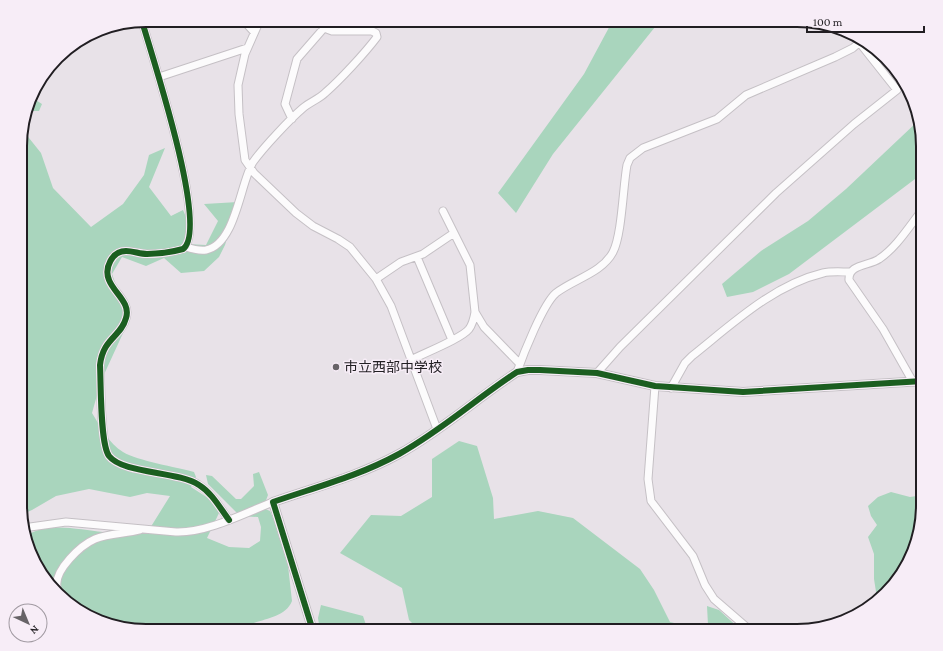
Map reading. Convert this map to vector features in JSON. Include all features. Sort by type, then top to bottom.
[{"type":"street","points":[[144,27],[175,134],[189,203],[189,233],[186,247]]},
{"type":"street","points":[[249,27],[254,32]]},
{"type":"street","points":[[256,27],[247,48],[242,66],[238,98],[244,154],[250,168],[284,203],[304,220],[350,247],[376,279],[389,301],[437,429]]},
{"type":"street","points":[[229,520],[214,500],[198,484],[186,479],[124,465],[109,456],[104,443],[100,365],[105,346],[121,327],[126,318],[127,310],[124,301],[109,280],[108,268],[111,259],[116,253],[124,251],[146,254],[179,250],[186,247],[205,250],[210,249],[221,241],[227,231],[240,199],[250,168],[256,158],[304,107],[324,94],[377,37],[376,33],[372,31],[332,30],[324,28],[296,62],[285,104],[292,119]]},
{"type":"street","points":[[517,372],[545,309],[553,296],[602,265],[613,253],[620,222],[627,165],[636,153],[717,119],[746,95],[835,57],[853,48],[857,44]]},
{"type":"street","points":[[159,77],[247,48]]},
{"type":"street","points":[[597,373],[620,346],[776,193],[854,124],[897,90],[867,50]]},
{"type":"street","points":[[411,360],[452,340],[468,330],[475,312],[471,268],[443,211]]},
{"type":"street","points":[[913,382],[883,329],[849,280],[850,272],[854,268],[876,261],[886,254],[916,218]]},
{"type":"street","points":[[376,279],[401,262],[417,257],[454,233]]},
{"type":"street","points":[[417,257],[452,340]]},
{"type":"street","points":[[671,388],[685,363],[692,356],[758,304],[802,279],[824,272],[850,272]]},
{"type":"street","points":[[475,312],[484,326],[520,364]]},
{"type":"street","points":[[29,527],[66,522],[191,532],[229,520],[273,502],[371,468],[410,448],[517,372],[528,370],[597,373],[655,386],[671,388],[764,392],[916,382]]},
{"type":"street","points":[[655,386],[648,479],[648,491],[651,501],[693,556],[705,585],[714,599],[744,624]]},
{"type":"street","points":[[273,502],[311,624]]},
{"type":"street","points":[[57,583],[63,568],[79,549],[96,538],[144,529]]},
{"type":"green space","points":[[609,27],[655,27],[553,154],[516,213],[498,193],[584,74]]},
{"type":"green space","points":[[36,100],[42,104],[39,111],[32,111]]},
{"type":"green space","points":[[914,125],[916,139],[916,178],[789,274],[753,292],[727,297],[722,284],[761,251],[808,221],[846,189]]},
{"type":"green space","points":[[28,136],[41,153],[53,188],[91,227],[123,204],[144,175],[149,155],[165,148],[149,187],[171,216],[183,210],[189,224],[186,244],[206,245],[218,221],[204,204],[238,202],[225,245],[219,257],[204,271],[181,273],[164,258],[146,266],[122,257],[112,274],[123,305],[124,331],[101,381],[92,413],[109,440],[123,452],[147,461],[194,472],[196,477],[191,487],[211,500],[219,513],[207,538],[229,547],[249,548],[260,541],[261,527],[258,517],[240,516],[208,484],[206,475],[212,476],[236,499],[241,499],[254,486],[253,474],[259,472],[268,495],[263,508],[270,511],[286,548],[292,601],[286,610],[271,618],[254,624],[139,624],[108,618],[87,608],[62,589],[43,564],[30,533],[34,531],[54,528],[74,528],[103,532],[147,533],[170,496],[147,493],[130,497],[89,489],[56,496],[27,512]]},
{"type":"green space","points":[[459,441],[477,446],[493,498],[494,519],[538,511],[573,518],[640,569],[654,590],[670,622],[678,624],[413,624],[409,620],[402,588],[340,553],[371,515],[401,516],[432,497],[432,459]]},
{"type":"green space","points":[[891,492],[910,497],[916,496],[916,512],[910,543],[904,557],[891,577],[876,593],[874,579],[874,554],[868,537],[877,525],[871,516],[868,506],[878,497]]},
{"type":"green space","points":[[321,605],[363,616],[366,624],[319,624],[318,618]]},
{"type":"green space","points":[[707,606],[719,610],[734,624],[708,624]]},
{"type":"cycle path","points":[[144,27],[176,140],[189,210],[189,235],[183,249],[151,254],[126,251],[117,254],[110,261],[108,266],[109,280],[124,303],[127,313],[124,324],[108,343],[100,365],[102,427],[104,439],[109,456],[116,462],[138,469],[190,480],[204,488],[212,496],[229,520]]},
{"type":"cycle path","points":[[311,624],[273,502],[353,475],[384,462],[430,435],[517,372],[540,370],[597,373],[655,386],[743,392],[916,381]]},
{"type":"place","name":"市立西部中学校","points":[[336,367]]}]
